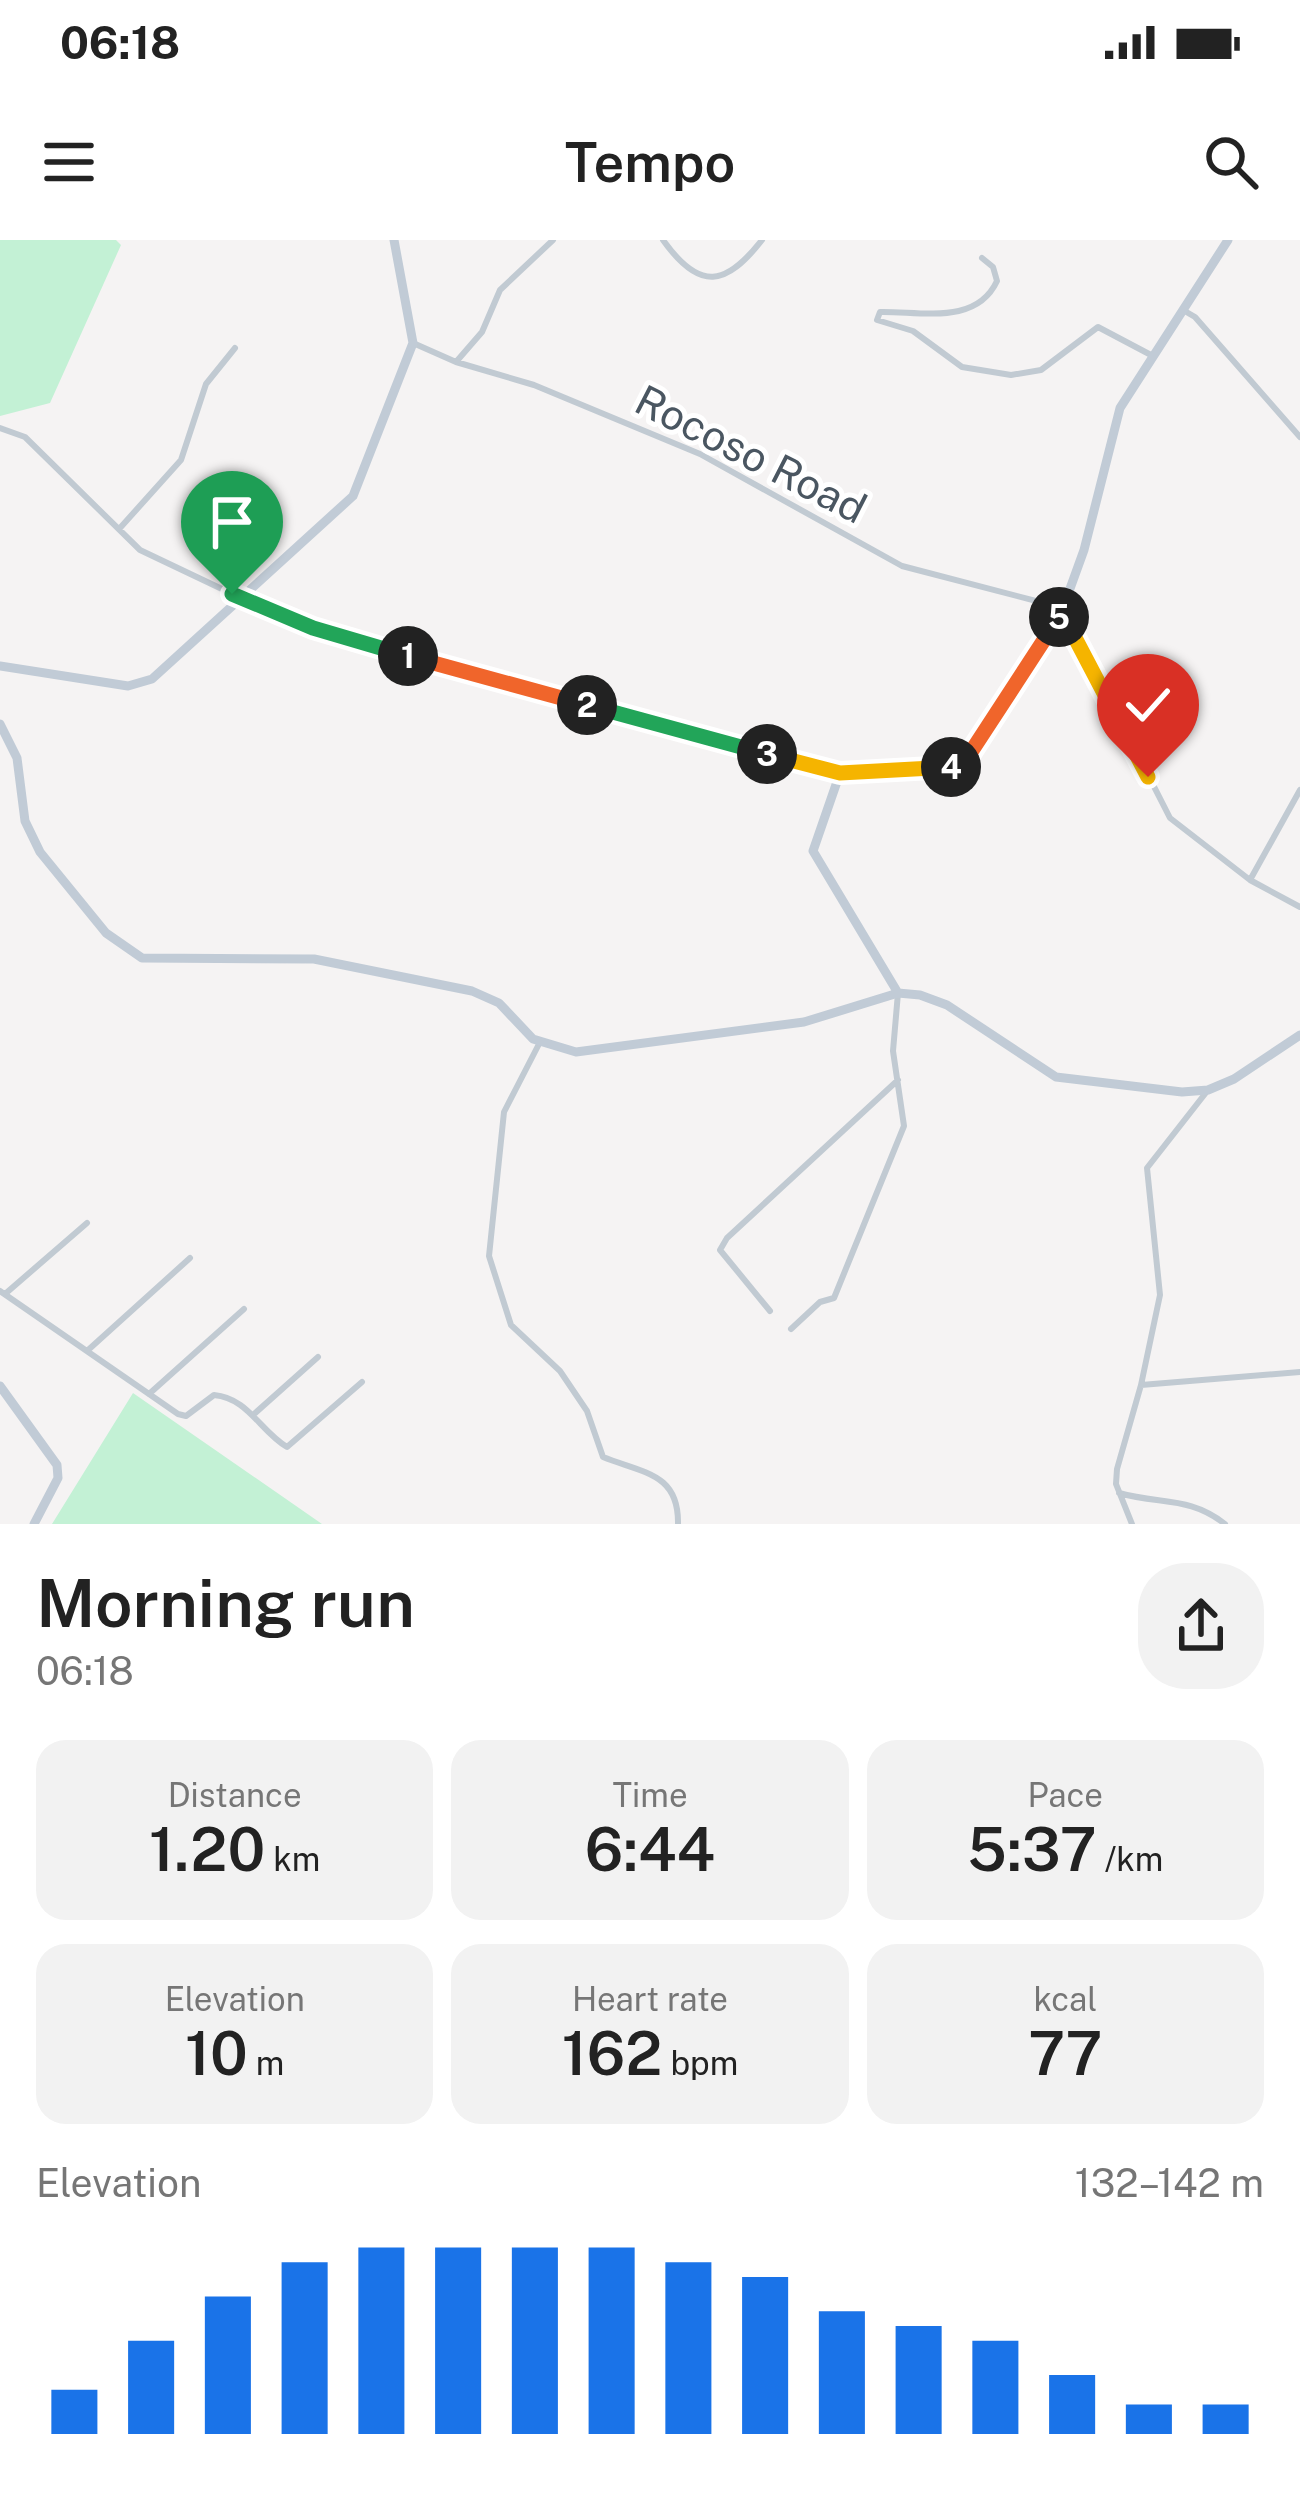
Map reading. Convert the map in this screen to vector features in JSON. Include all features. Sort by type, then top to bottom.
[{"type":"street","points":[[0,666],[141,684],[243,599],[353,496],[413,343],[394,240]]},
{"type":"street","points":[[456,362],[482,332],[500,290],[553,240]]},
{"type":"street","points":[[663,240],[681,262],[710,278],[738,269],[762,240]]},
{"type":"street","points":[[0,428],[25,437],[165,566],[243,599],[376,647],[840,773],[936,770],[960,762],[1063,610],[1084,550],[1120,408],[1228,240]]},
{"type":"street","points":[[982,257],[997,281],[976,305],[954,313],[880,312],[877,320],[913,332],[962,367],[986,374],[1041,370],[1098,327],[1151,355]]},
{"type":"street","points":[[1183,310],[1195,317],[1300,437]]},
{"type":"street","name":"Rocoso Road","points":[[413,343],[456,362],[535,386],[700,454],[902,566],[1063,610]]},
{"type":"street","points":[[119,528],[181,460],[206,384],[236,348]]},
{"type":"street","points":[[1063,610],[1170,818],[1250,880],[1300,907]]},
{"type":"street","points":[[0,724],[17,758],[25,821],[40,852],[86,912],[130,953],[193,962],[314,959],[472,991],[499,1004],[540,1042],[576,1052],[804,1022],[898,993],[947,1005],[1037,1066],[1072,1082],[1208,1090]]},
{"type":"street","points":[[791,1329],[820,1302],[834,1298],[904,1126],[893,1051],[898,993],[813,851],[840,773]]},
{"type":"street","points":[[1250,880],[1300,790]]},
{"type":"street","points":[[1132,1524],[1119,1493],[1118,1463],[1160,1294],[1147,1168],[1208,1090],[1300,1036]]},
{"type":"street","points":[[540,1042],[504,1112],[494,1185],[491,1262],[511,1325],[560,1371],[587,1412],[603,1457],[669,1484],[678,1502],[678,1524]]},
{"type":"street","points":[[770,1311],[724,1258],[721,1250],[727,1238],[898,1080]]},
{"type":"street","points":[[87,1223],[2,1292],[178,1414],[186,1416],[214,1395],[242,1403],[282,1445],[291,1447],[362,1382]]},
{"type":"street","points":[[87,1351],[190,1258]]},
{"type":"street","points":[[149,1394],[244,1309]]},
{"type":"street","points":[[253,1415],[318,1357]]},
{"type":"street","points":[[1141,1385],[1300,1372]]},
{"type":"street","points":[[0,1386],[57,1465],[58,1478],[34,1524]]},
{"type":"street","points":[[1119,1493],[1152,1503],[1189,1502],[1225,1524]]},
{"type":"green space","points":[[0,240],[116,240],[121,245],[50,403],[0,416]]},
{"type":"green space","points":[[133,1393],[322,1524],[52,1524]]},
{"type":"route","points":[[232,594],[313,628],[376,647],[840,773],[936,770],[960,762],[1062,613],[1148,777]]}]
